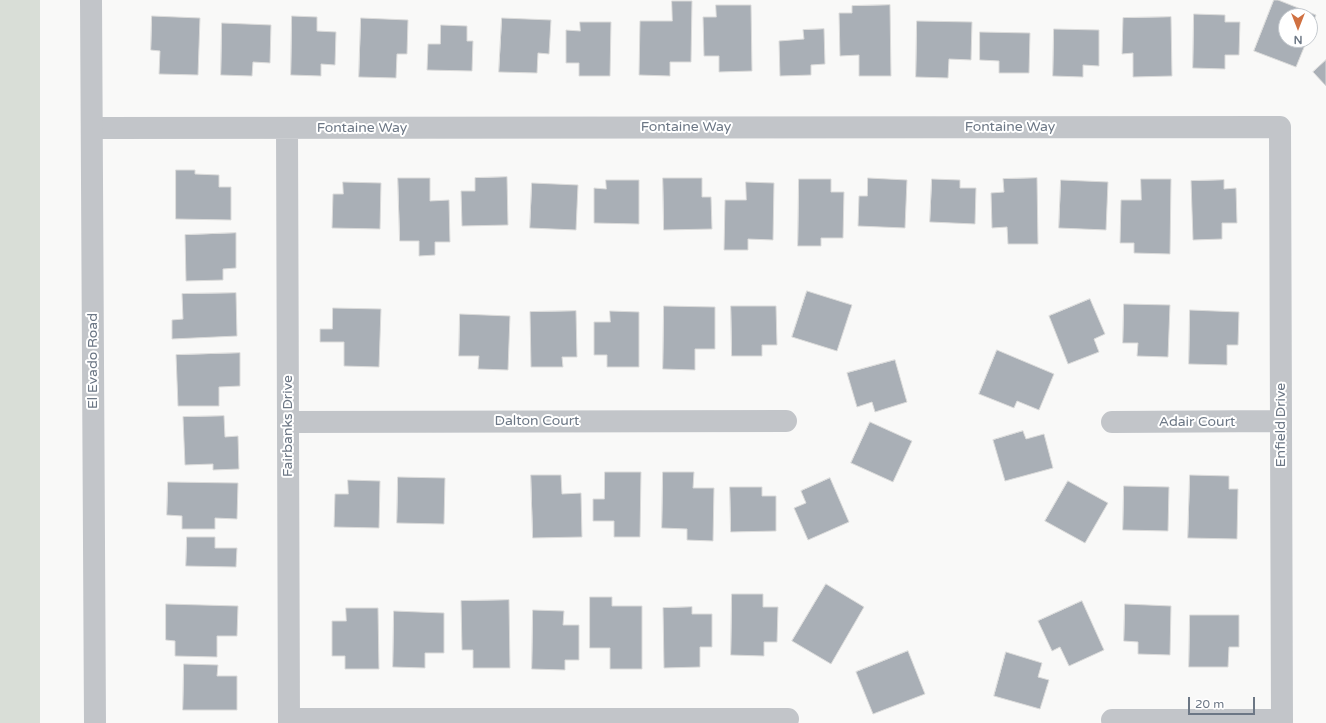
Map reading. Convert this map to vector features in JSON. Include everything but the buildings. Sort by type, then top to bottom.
[{"type":"street","name":"El Evado Road","points":[[91,0],[95,723]]},
{"type":"street","name":"Fontaine Way","points":[[92,128],[1280,126]]},
{"type":"street","name":"Enfield Drive","points":[[1280,126],[1282,721]]},
{"type":"street","name":"Fairbanks Drive","points":[[287,128],[289,721]]},
{"type":"street","name":"Dalton Court","points":[[288,422],[786,421]]},
{"type":"street","name":"Adair Court","points":[[1112,422],[1281,421]]},
{"type":"street","points":[[289,721],[788,719]]},
{"type":"street","points":[[1112,720],[1282,721]]},
{"type":"shaded area","points":[[0,0],[40,0],[40,723],[0,723]]}]
